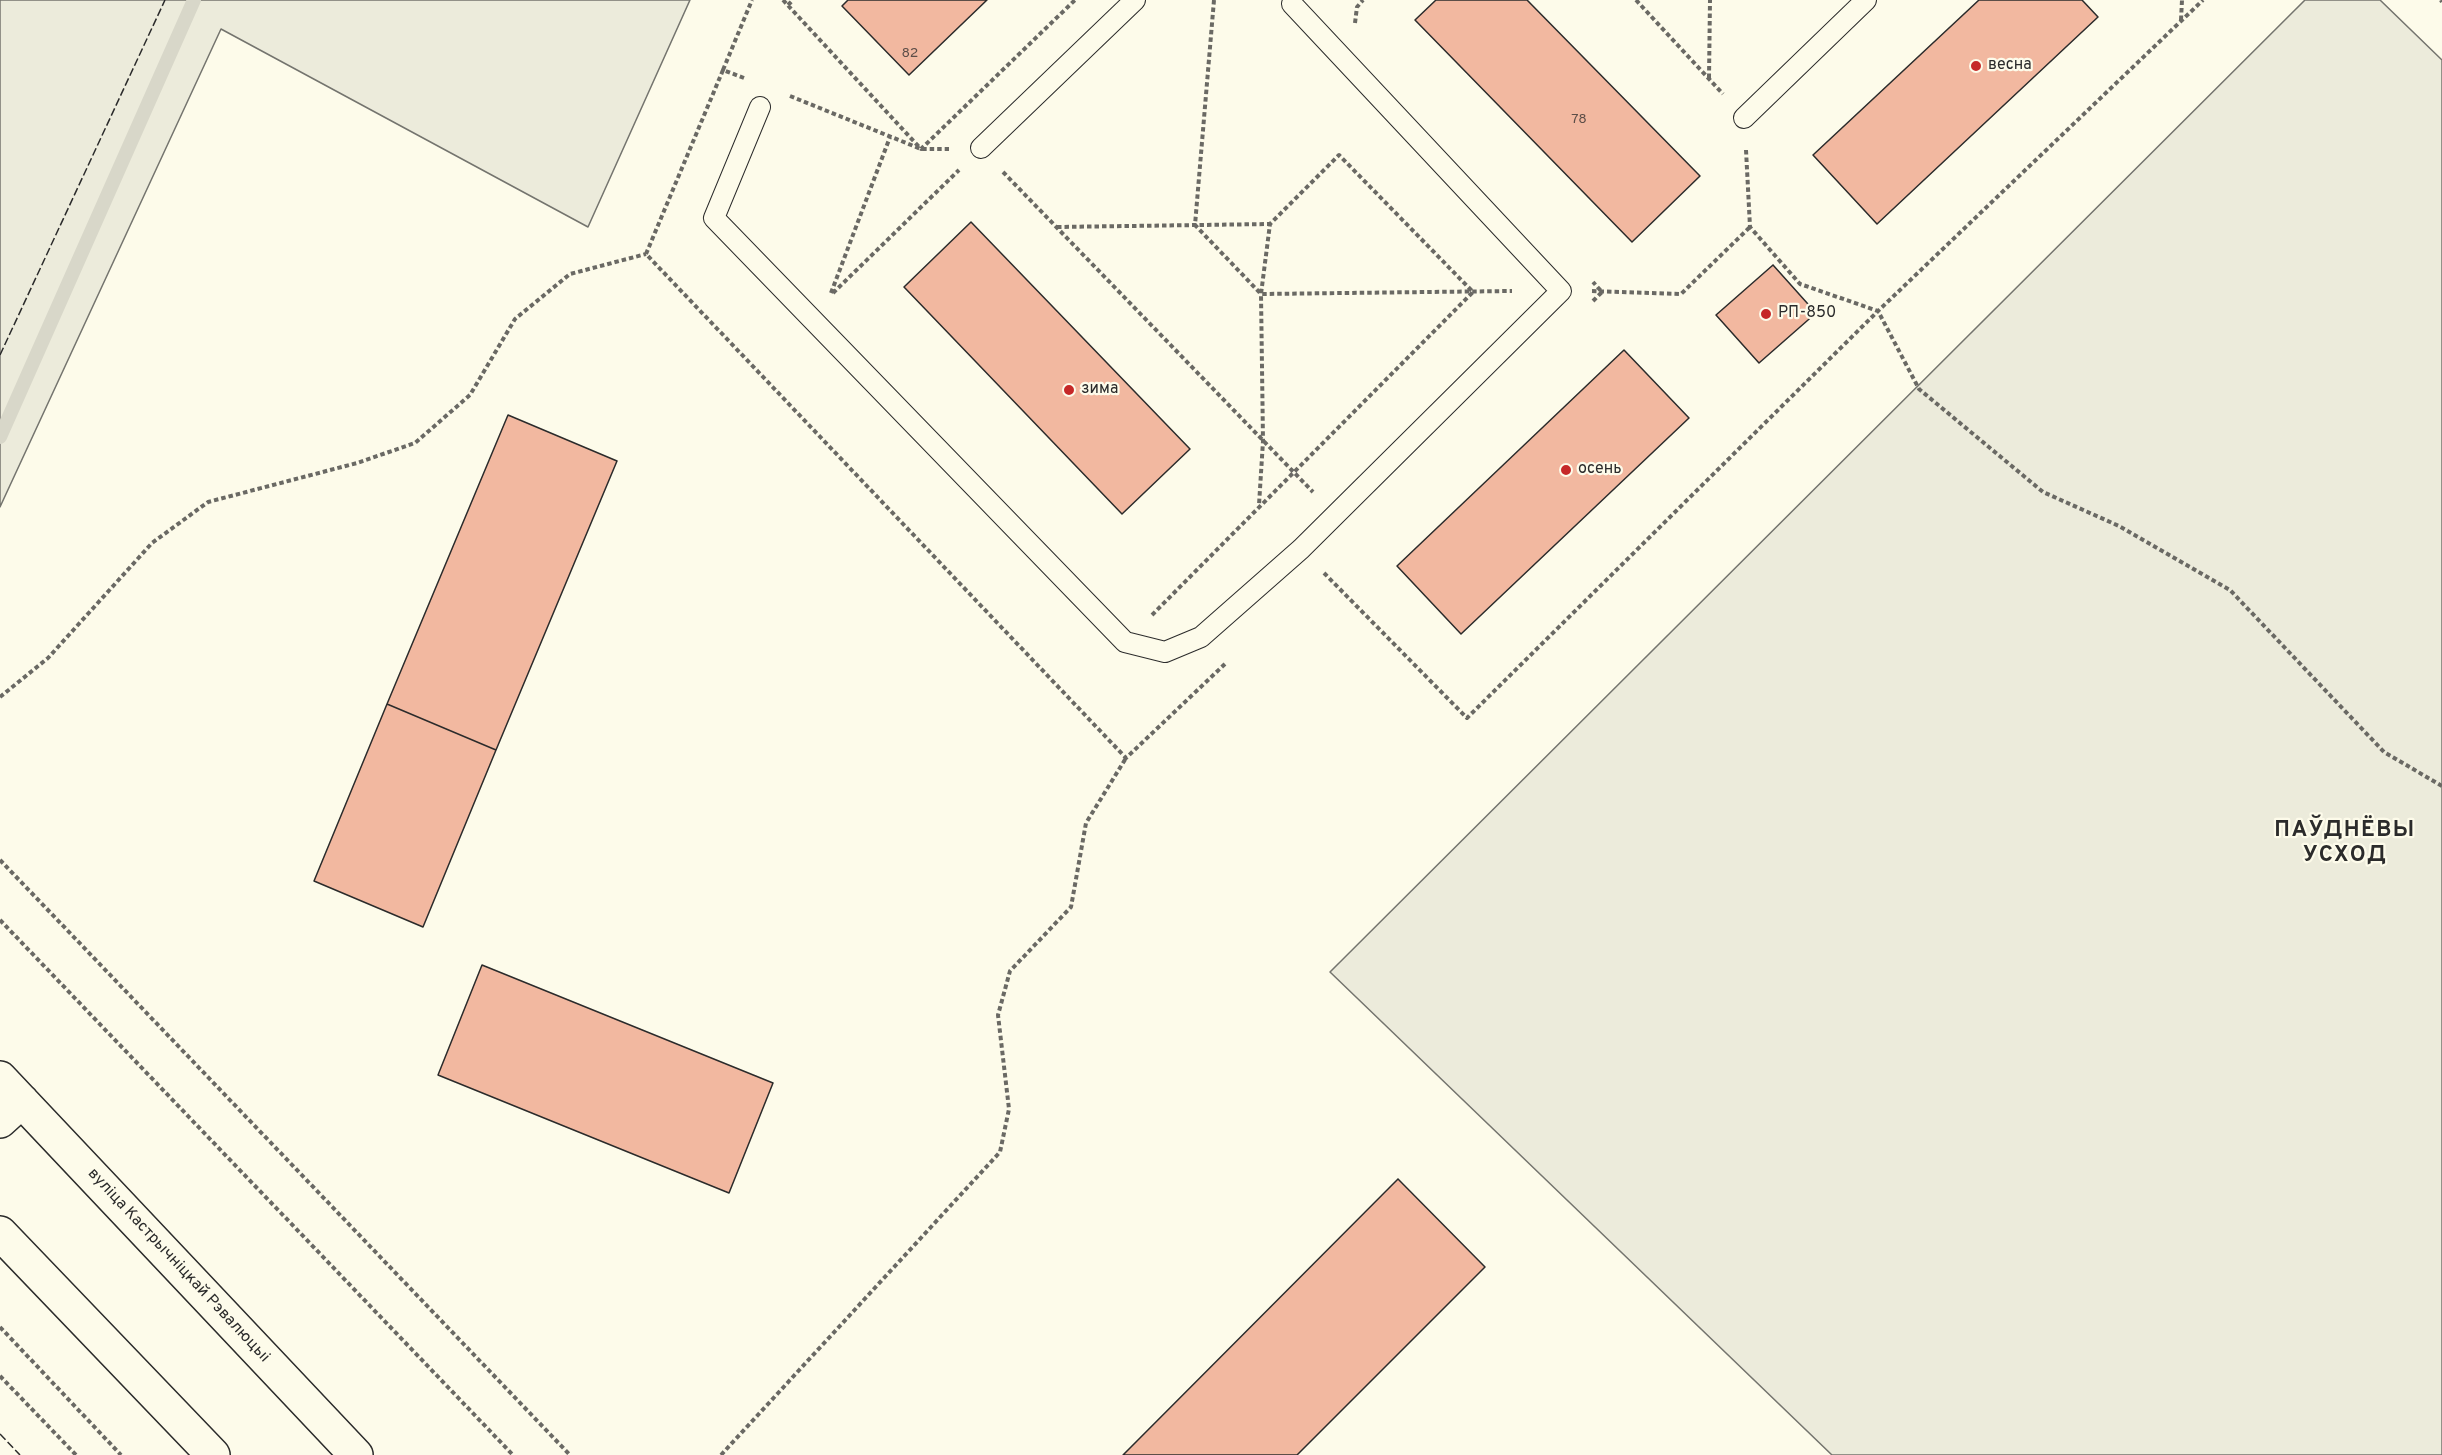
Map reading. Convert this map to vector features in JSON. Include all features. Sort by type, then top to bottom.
[{"type":"highway","name":"вуліца Кастрычніцкай Рэвалюцыі","points":[[0,1077],[11,1111],[356,1455]]},
{"type":"highway","points":[[0,1233],[213,1455]]},
{"type":"lane","points":[[981,148],[1135,0]]},
{"type":"lane","points":[[1744,118],[1866,0]]},
{"type":"lane","points":[[760,107],[714,218],[1125,642],[1165,652],[1201,637],[1300,549],[1561,291],[1292,1]]},
{"type":"path","points":[[646,255],[752,0]]},
{"type":"path","points":[[783,0],[921,149]]},
{"type":"path","points":[[788,5],[793,0]]},
{"type":"path","points":[[921,149],[1075,0]]},
{"type":"path","points":[[1214,0],[1195,225],[1261,294],[1561,291],[1681,294],[1750,226]]},
{"type":"path","points":[[1355,26],[1357,7],[1364,0]]},
{"type":"path","points":[[1636,0],[1744,118],[1750,226],[1800,284],[1878,311],[1919,389],[2043,492],[2120,526],[2230,590],[2384,752],[2442,786]]},
{"type":"path","points":[[1709,78],[1710,0]]},
{"type":"path","points":[[2181,21],[2182,0]]},
{"type":"path","points":[[1300,549],[1467,718],[1878,311],[2203,0]]},
{"type":"path","points":[[723,70],[754,82]]},
{"type":"path","points":[[786,95],[921,149],[981,148],[1334,514]]},
{"type":"path","points":[[890,137],[830,296],[981,148]]},
{"type":"path","points":[[1259,505],[1263,441],[1261,294],[1269,224],[1339,155],[1473,292]]},
{"type":"path","points":[[1056,227],[1269,224]]},
{"type":"path","points":[[0,697],[48,658],[152,543],[208,502],[357,463],[415,443],[470,395],[515,319],[570,274],[646,255]]},
{"type":"path","points":[[646,255],[1126,758]]},
{"type":"path","points":[[1585,275],[1602,292]]},
{"type":"path","points":[[1144,623],[1473,292]]},
{"type":"path","points":[[1585,309],[1602,292]]},
{"type":"path","points":[[721,1455],[1000,1152],[1009,1109],[998,1015],[1010,971],[1071,907],[1086,823],[1126,758],[1228,661]]},
{"type":"path","points":[[0,860],[570,1455]]},
{"type":"path","points":[[0,920],[513,1455]]},
{"type":"path","points":[[0,1327],[121,1455]]},
{"type":"path","points":[[0,1376],[76,1455]]},
{"type":"shaded area","points":[[0,0],[690,0],[588,227],[221,29],[0,507]]},
{"type":"shaded area","points":[[2305,0],[2380,0],[2442,60],[2442,1455],[1832,1455],[1330,972]]},
{"type":"building","points":[[848,0],[987,0],[909,75],[842,6]]},
{"type":"building","points":[[1436,0],[1527,0],[1700,176],[1632,242],[1415,20]]},
{"type":"building","name":"весна","points":[[1979,0],[2082,0],[2098,17],[1877,224],[1813,155]]},
{"type":"building","name":"зима","points":[[971,222],[1190,449],[1122,514],[904,287]]},
{"type":"building","name":"РП-850","points":[[1773,265],[1816,313],[1759,363],[1716,315]]},
{"type":"building","name":"осень","points":[[1624,350],[1689,418],[1461,634],[1397,566]]},
{"type":"building","points":[[508,415],[617,461],[496,750],[387,704]]},
{"type":"building","points":[[387,704],[496,750],[423,927],[314,881]]},
{"type":"building","points":[[482,965],[773,1083],[729,1193],[438,1075]]},
{"type":"building","points":[[1398,1179],[1485,1267],[1297,1455],[1123,1455]]},
{"type":"waterway","points":[[0,437],[194,0]]},
{"type":"fence","points":[[0,355],[165,0]]},
{"type":"fence","points":[[0,1434],[20,1455]]},
{"type":"place","name":"весна","points":[[1976,66]]},
{"type":"place","name":"РП-850","points":[[1766,314]]},
{"type":"place","name":"зима","points":[[1069,390]]},
{"type":"place","name":"осень","points":[[1566,470]]},
{"type":"district","name":"ПАЎДНЁВЫ УСХОД","points":[[2345,844]]}]
